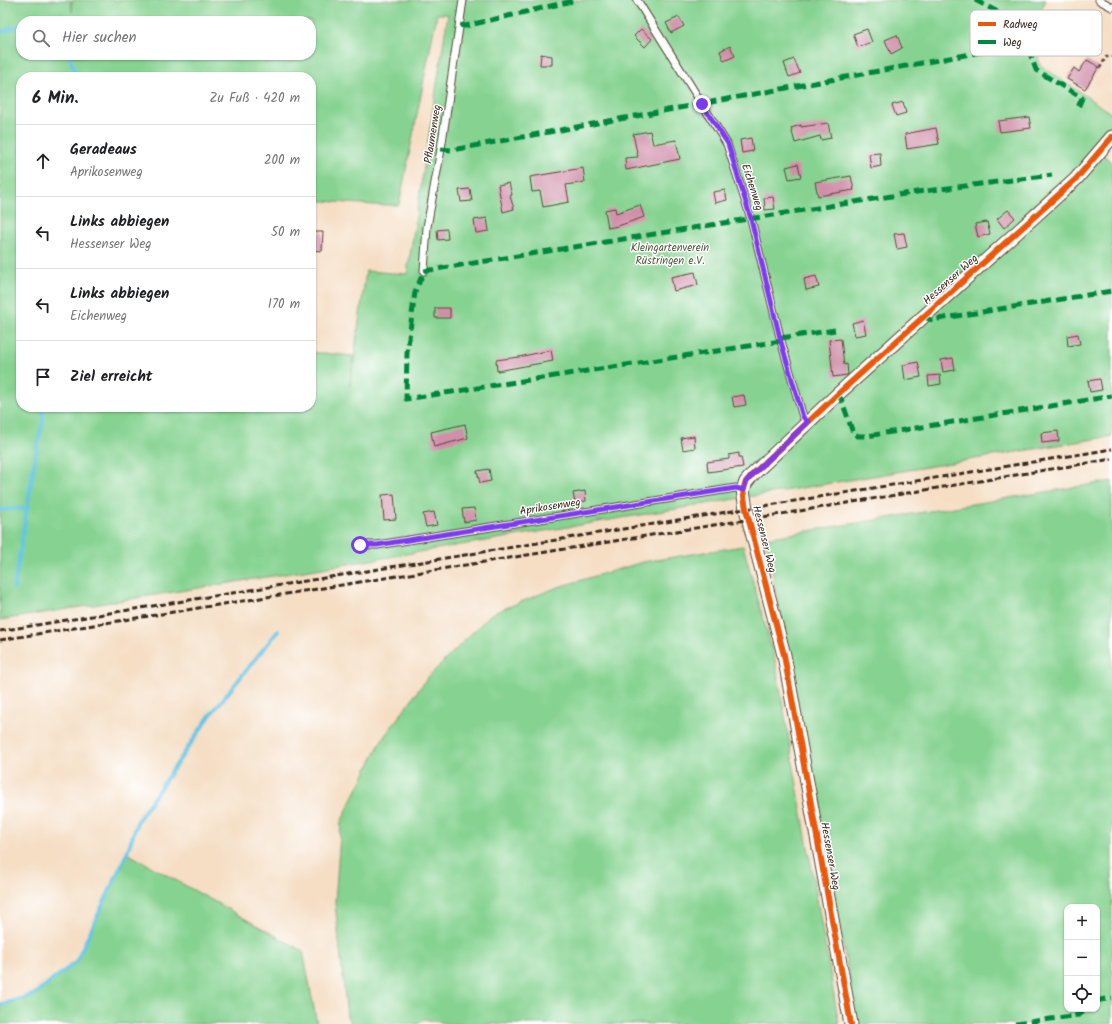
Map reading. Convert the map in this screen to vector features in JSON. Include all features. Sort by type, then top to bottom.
[{"type":"street","name":"Hessenser Weg","points":[[851,1024],[784,655],[749,519],[744,490],[746,482],[808,422],[1076,178],[1112,137]]},
{"type":"lane","name":"Pflaumenweg","points":[[424,272],[427,227],[441,149],[462,0]]},
{"type":"lane","name":"Eichenweg","points":[[637,0],[728,144],[751,219],[781,342],[803,417],[808,422]]},
{"type":"lane","points":[[1099,0],[1112,7]]},
{"type":"lane","name":"Aprikosenweg","points":[[360,545],[377,545],[736,488],[744,490]]},
{"type":"path","points":[[1100,68],[1106,57],[1112,57]]},
{"type":"green space","name":"Kleingartenverein Rüstringen e.V.","points":[[0,0],[71,0],[72,12],[72,0],[1046,0],[1041,10],[970,10],[970,56],[1038,56],[1040,65],[1112,114],[1112,124],[1095,147],[1112,163],[1112,436],[347,564],[0,620]]},
{"type":"green space","points":[[1112,481],[1112,1024],[858,1024],[766,538]]},
{"type":"green space","points":[[743,546],[775,660],[839,1024],[449,1024],[424,1019],[419,1024],[352,1024],[347,1017],[335,903],[341,822],[381,741],[428,677],[491,614],[558,587],[643,562]]},
{"type":"green space","points":[[127,853],[303,951],[317,1024],[0,1024],[0,1005],[33,995],[76,962]]},
{"type":"building","points":[[679,17],[684,26],[671,33],[666,23]]},
{"type":"building","points":[[641,29],[652,39],[645,47],[634,36]]},
{"type":"building","points":[[867,29],[872,42],[858,47],[853,34]]},
{"type":"building","points":[[897,35],[902,48],[891,54],[885,40]]},
{"type":"building","points":[[730,46],[735,56],[724,61],[720,51]]},
{"type":"building","points":[[541,54],[552,56],[552,65],[540,65]]},
{"type":"building","points":[[794,59],[800,73],[789,77],[784,63]]},
{"type":"building","points":[[1087,60],[1099,67],[1085,89],[1067,79],[1074,68],[1079,72]]},
{"type":"building","points":[[903,102],[906,113],[896,116],[892,105]]},
{"type":"building","points":[[1029,117],[1031,128],[1000,132],[998,121]]},
{"type":"building","points":[[828,123],[831,138],[821,140],[820,136],[795,143],[791,128],[801,125],[801,127]]},
{"type":"building","points":[[936,128],[939,144],[907,149],[905,134]]},
{"type":"building","points":[[650,131],[653,144],[676,140],[680,159],[626,170],[625,158],[638,157],[633,134]]},
{"type":"building","points":[[751,138],[753,151],[742,153],[740,140]]},
{"type":"building","points":[[880,153],[881,166],[871,168],[869,154]]},
{"type":"building","points":[[798,164],[801,177],[789,179],[786,167]]},
{"type":"building","points":[[583,168],[585,182],[566,185],[569,202],[543,207],[540,191],[532,192],[530,177]]},
{"type":"building","points":[[851,176],[854,190],[818,196],[815,182]]},
{"type":"building","points":[[509,183],[512,195],[510,196],[514,209],[503,212],[498,185]]},
{"type":"building","points":[[470,189],[472,201],[461,202],[459,190]]},
{"type":"building","points":[[725,190],[727,200],[715,203],[713,192]]},
{"type":"building","points":[[773,197],[775,209],[765,210],[764,198]]},
{"type":"building","points":[[640,205],[644,217],[608,228],[605,210],[615,208],[616,213]]},
{"type":"building","points":[[1008,210],[1015,218],[1004,228],[997,219]]},
{"type":"building","points":[[487,218],[489,231],[476,233],[474,220]]},
{"type":"building","points":[[987,222],[990,234],[978,237],[975,224]]},
{"type":"building","points":[[447,229],[448,239],[438,240],[437,230]]},
{"type":"building","points":[[316,232],[323,232],[322,251],[316,250]]},
{"type":"building","points":[[904,233],[907,247],[897,249],[894,234]]},
{"type":"building","points":[[695,272],[698,285],[674,291],[671,277]]},
{"type":"building","points":[[816,276],[819,287],[806,290],[804,279]]},
{"type":"building","points":[[435,308],[450,308],[450,318],[435,318]]},
{"type":"building","points":[[863,320],[866,334],[855,336],[852,323]]},
{"type":"building","points":[[1078,334],[1080,344],[1068,346],[1067,336]]},
{"type":"building","points":[[841,339],[844,365],[847,364],[848,374],[833,377],[829,340]]},
{"type":"building","points":[[551,350],[553,361],[497,371],[496,360]]},
{"type":"building","points":[[953,358],[955,370],[943,372],[941,360]]},
{"type":"building","points":[[918,362],[921,377],[905,380],[903,365]]},
{"type":"building","points":[[940,375],[941,384],[929,386],[928,376]]},
{"type":"building","points":[[1100,379],[1102,390],[1090,392],[1088,381]]},
{"type":"building","points":[[744,395],[746,405],[734,407],[732,397]]},
{"type":"building","points":[[465,424],[468,438],[434,447],[431,432]]},
{"type":"building","points":[[1058,431],[1059,441],[1042,443],[1041,433]]},
{"type":"building","points":[[694,436],[695,448],[683,450],[681,438]]},
{"type":"building","points":[[739,453],[743,467],[708,472],[707,462],[729,459],[729,455]]},
{"type":"building","points":[[489,469],[491,481],[480,483],[477,471]]},
{"type":"building","points":[[585,491],[586,501],[575,503],[573,493]]},
{"type":"building","points":[[394,494],[396,519],[384,520],[382,495]]},
{"type":"building","points":[[474,508],[476,520],[464,522],[462,509]]},
{"type":"building","points":[[434,512],[437,525],[426,527],[423,514]]},
{"type":"waterway","points":[[0,32],[16,27]]},
{"type":"waterway","points":[[71,60],[74,72]]},
{"type":"waterway","points":[[14,588],[37,446],[43,423],[43,412]]},
{"type":"waterway","points":[[0,510],[28,508]]},
{"type":"waterway","points":[[0,1005],[33,995],[76,962],[127,853],[138,820],[211,714],[278,631]]},
{"type":"railway","points":[[0,631],[1112,449]]},
{"type":"railway","points":[[0,640],[745,520],[1112,459]]},
{"type":"marked path","points":[[460,25],[465,26],[577,0]]},
{"type":"marked path","points":[[975,0],[994,10]]},
{"type":"marked path","points":[[441,149],[452,150],[970,54]]},
{"type":"marked path","points":[[1031,56],[1036,70],[1082,98],[1077,110]]},
{"type":"marked path","points":[[781,341],[406,399],[407,353],[415,292],[424,271],[917,192],[1052,175]]},
{"type":"marked path","points":[[923,317],[932,320],[1112,291]]},
{"type":"marked path","points":[[781,338],[835,330]]},
{"type":"marked path","points":[[838,394],[842,401],[853,433],[858,436],[867,436],[1112,396]]},
{"type":"marked path","points":[[1100,1000],[1112,998]]},
{"type":"marked path","points":[[1015,1024],[1079,1015],[1083,1012]]},
{"type":"cycle path","points":[[851,1024],[784,655],[746,509],[743,490],[746,482],[752,475],[838,394],[1076,179],[1112,137]]},
{"type":"route","points":[[360,545],[377,545],[736,488],[744,490],[746,482],[752,475],[808,422],[803,417],[781,342],[751,219],[728,144],[702,104]]}]
